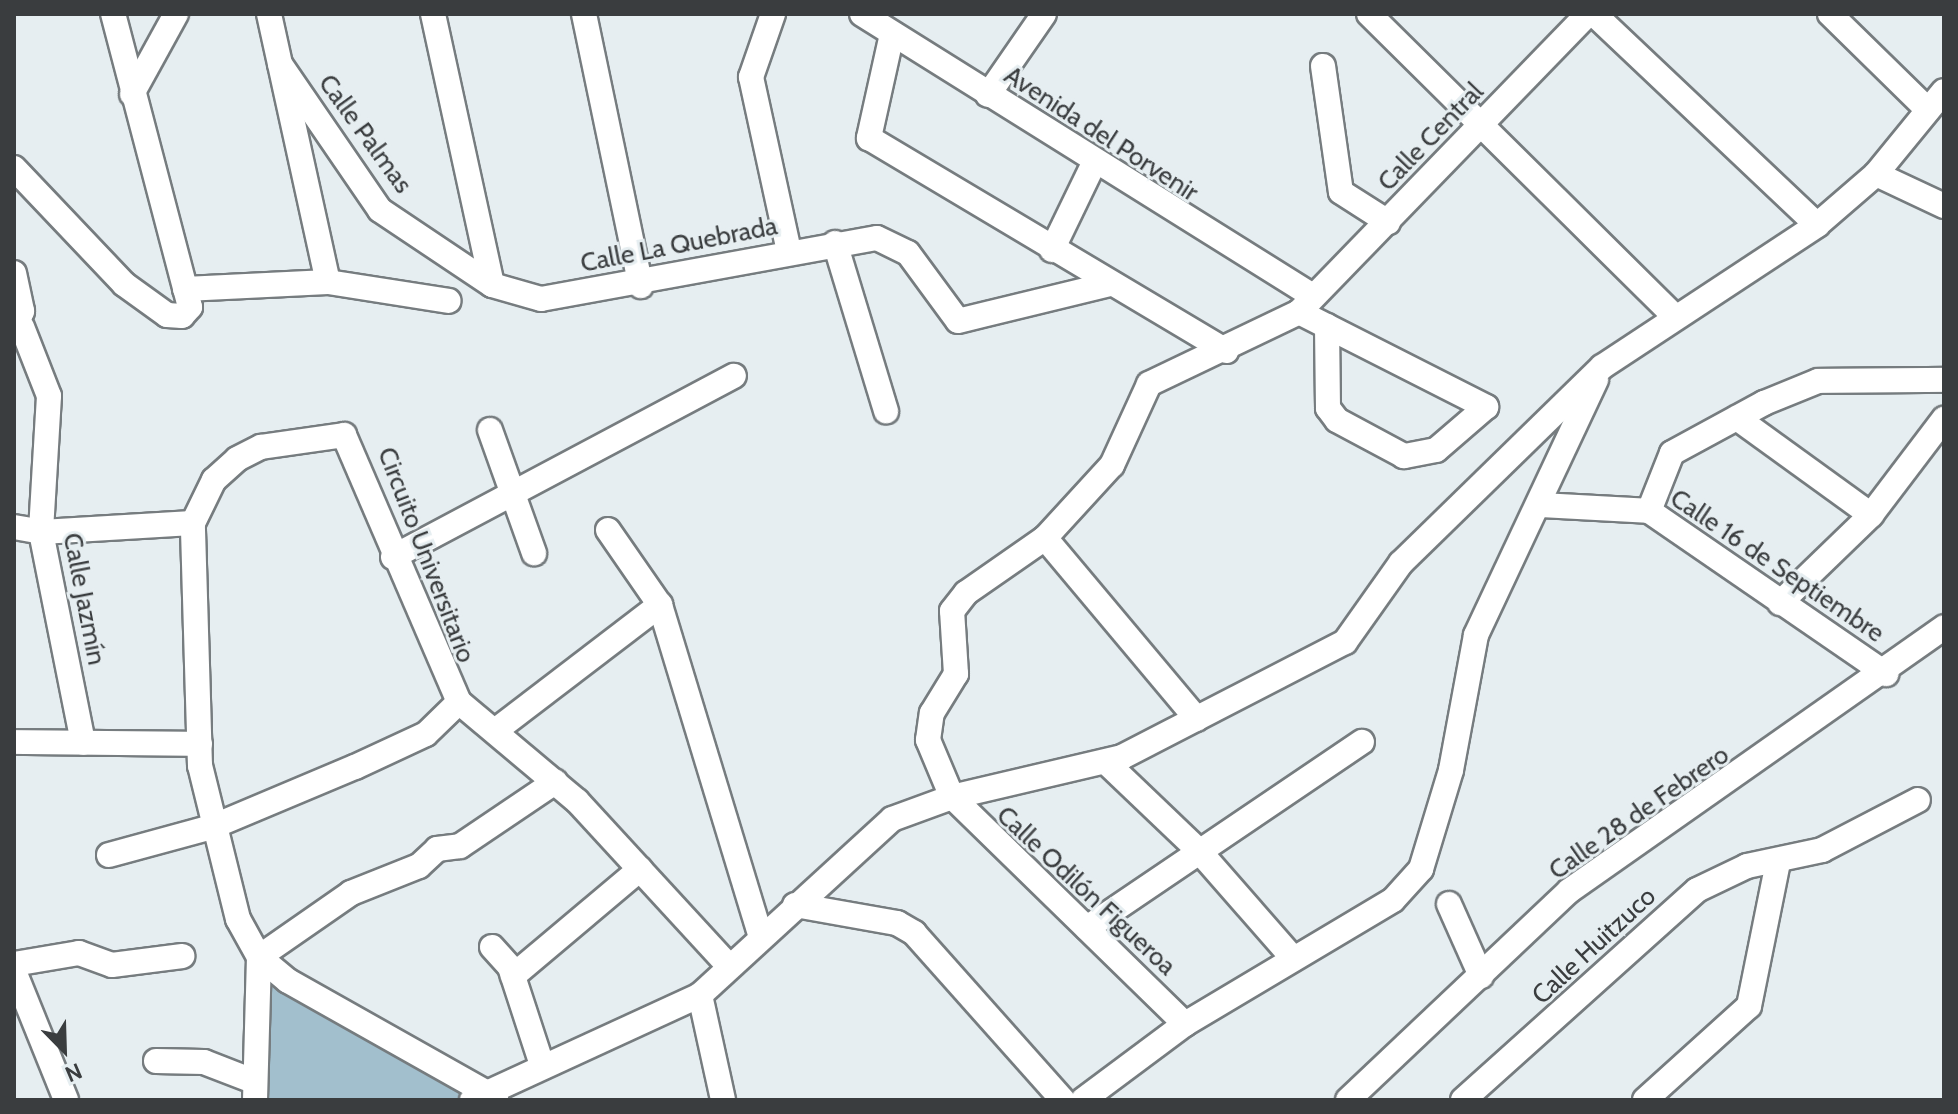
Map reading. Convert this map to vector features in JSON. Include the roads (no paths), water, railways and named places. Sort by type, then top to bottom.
[{"type":"street","points":[[14,168],[124,284],[167,315],[182,316],[190,307],[113,14]]},
{"type":"street","points":[[132,94],[176,14]]},
{"type":"street","points":[[269,14],[328,282]]},
{"type":"street","points":[[433,14],[492,285]]},
{"type":"street","points":[[584,14],[641,286]]},
{"type":"street","points":[[773,14],[751,77],[789,251]]},
{"type":"street","name":"Avenida del Porvenir","points":[[862,14],[1306,304],[1327,326],[1486,407],[1436,450],[1404,456],[1337,420],[1328,408],[1327,326]]},
{"type":"street","points":[[988,95],[1044,14]]},
{"type":"street","points":[[1369,14],[1673,315]]},
{"type":"street","name":"Calle Central","points":[[952,797],[928,740],[932,713],[956,674],[952,611],[966,593],[1045,538],[1112,465],[1149,384],[1226,351],[1306,304],[1588,14]]},
{"type":"street","points":[[1594,14],[1817,225]]},
{"type":"street","points":[[1830,14],[1928,110]]},
{"type":"street","points":[[892,34],[869,138],[1052,250],[1226,351]]},
{"type":"street","name":"Calle Palmas","points":[[280,64],[380,210],[492,285]]},
{"type":"street","points":[[1323,66],[1341,192],[1388,222]]},
{"type":"street","points":[[14,527],[41,532],[193,523],[200,744],[212,827],[238,919],[259,957],[288,981],[485,1096],[542,1065],[700,995],[760,935],[892,819],[952,797],[1107,763],[1345,642],[1401,563],[1602,367],[1673,315],[1817,225],[1876,174],[1944,91]]},
{"type":"street","points":[[1052,250],[1094,163]]},
{"type":"street","points":[[1876,174],[1944,206]]},
{"type":"street","name":"Calle La Quebrada","points":[[492,285],[541,299],[641,286],[789,251],[877,238],[908,253],[958,321],[1110,284]]},
{"type":"street","points":[[835,243],[886,411]]},
{"type":"street","name":"Calle Jazmín","points":[[14,273],[18,329],[49,396],[41,532],[83,743]]},
{"type":"street","points":[[185,289],[328,282],[449,301]]},
{"type":"street","points":[[1083,1100],[1185,1024],[1291,956],[1393,900],[1421,869],[1451,770],[1476,635],[1602,367]]},
{"type":"street","points":[[393,557],[734,376]]},
{"type":"street","points":[[1649,511],[1672,453],[1737,418],[1818,381],[1944,380]]},
{"type":"street","points":[[1737,418],[1871,515]]},
{"type":"street","points":[[1780,603],[1871,515],[1944,419]]},
{"type":"street","points":[[490,430],[534,553]]},
{"type":"street","name":"Circuito Universitario","points":[[193,523],[214,480],[237,459],[335,432],[352,443],[393,557],[459,702],[555,782],[728,965]]},
{"type":"street","name":"Calle 16 de Septiembre","points":[[1539,505],[1649,511],[1886,674]]},
{"type":"street","points":[[608,530],[660,605],[760,935]]},
{"type":"street","points":[[1045,538],[1138,655],[1188,700],[1197,719]]},
{"type":"street","points":[[495,731],[660,605]]},
{"type":"street","name":"Calle 28 de Febrero","points":[[1348,1100],[1569,891],[1886,674],[1944,627]]},
{"type":"street","points":[[109,855],[212,827],[426,734],[459,702]]},
{"type":"street","points":[[14,742],[200,744]]},
{"type":"street","points":[[1087,928],[1362,742]]},
{"type":"street","points":[[1107,763],[1200,852],[1291,956]]},
{"type":"street","points":[[259,957],[351,893],[419,866],[437,849],[460,846],[555,782]]},
{"type":"street","name":"Calle Odilón Figueroa","points":[[952,797],[1185,1024]]},
{"type":"street","name":"Calle Huitzuco","points":[[1463,1100],[1697,890],[1747,866],[1778,862],[1822,850],[1918,800]]},
{"type":"street","points":[[1645,1100],[1749,1006],[1778,862]]},
{"type":"street","points":[[513,976],[640,869]]},
{"type":"street","points":[[1449,904],[1481,976]]},
{"type":"street","points":[[795,905],[897,923],[914,933],[1063,1100]]},
{"type":"street","points":[[492,947],[513,976],[542,1065]]},
{"type":"street","points":[[14,964],[79,953],[112,965],[182,956]]},
{"type":"street","points":[[156,1061],[204,1062],[254,1090],[259,957]]},
{"type":"street","points":[[14,971],[66,1100]]},
{"type":"street","points":[[700,995],[722,1099]]}]
